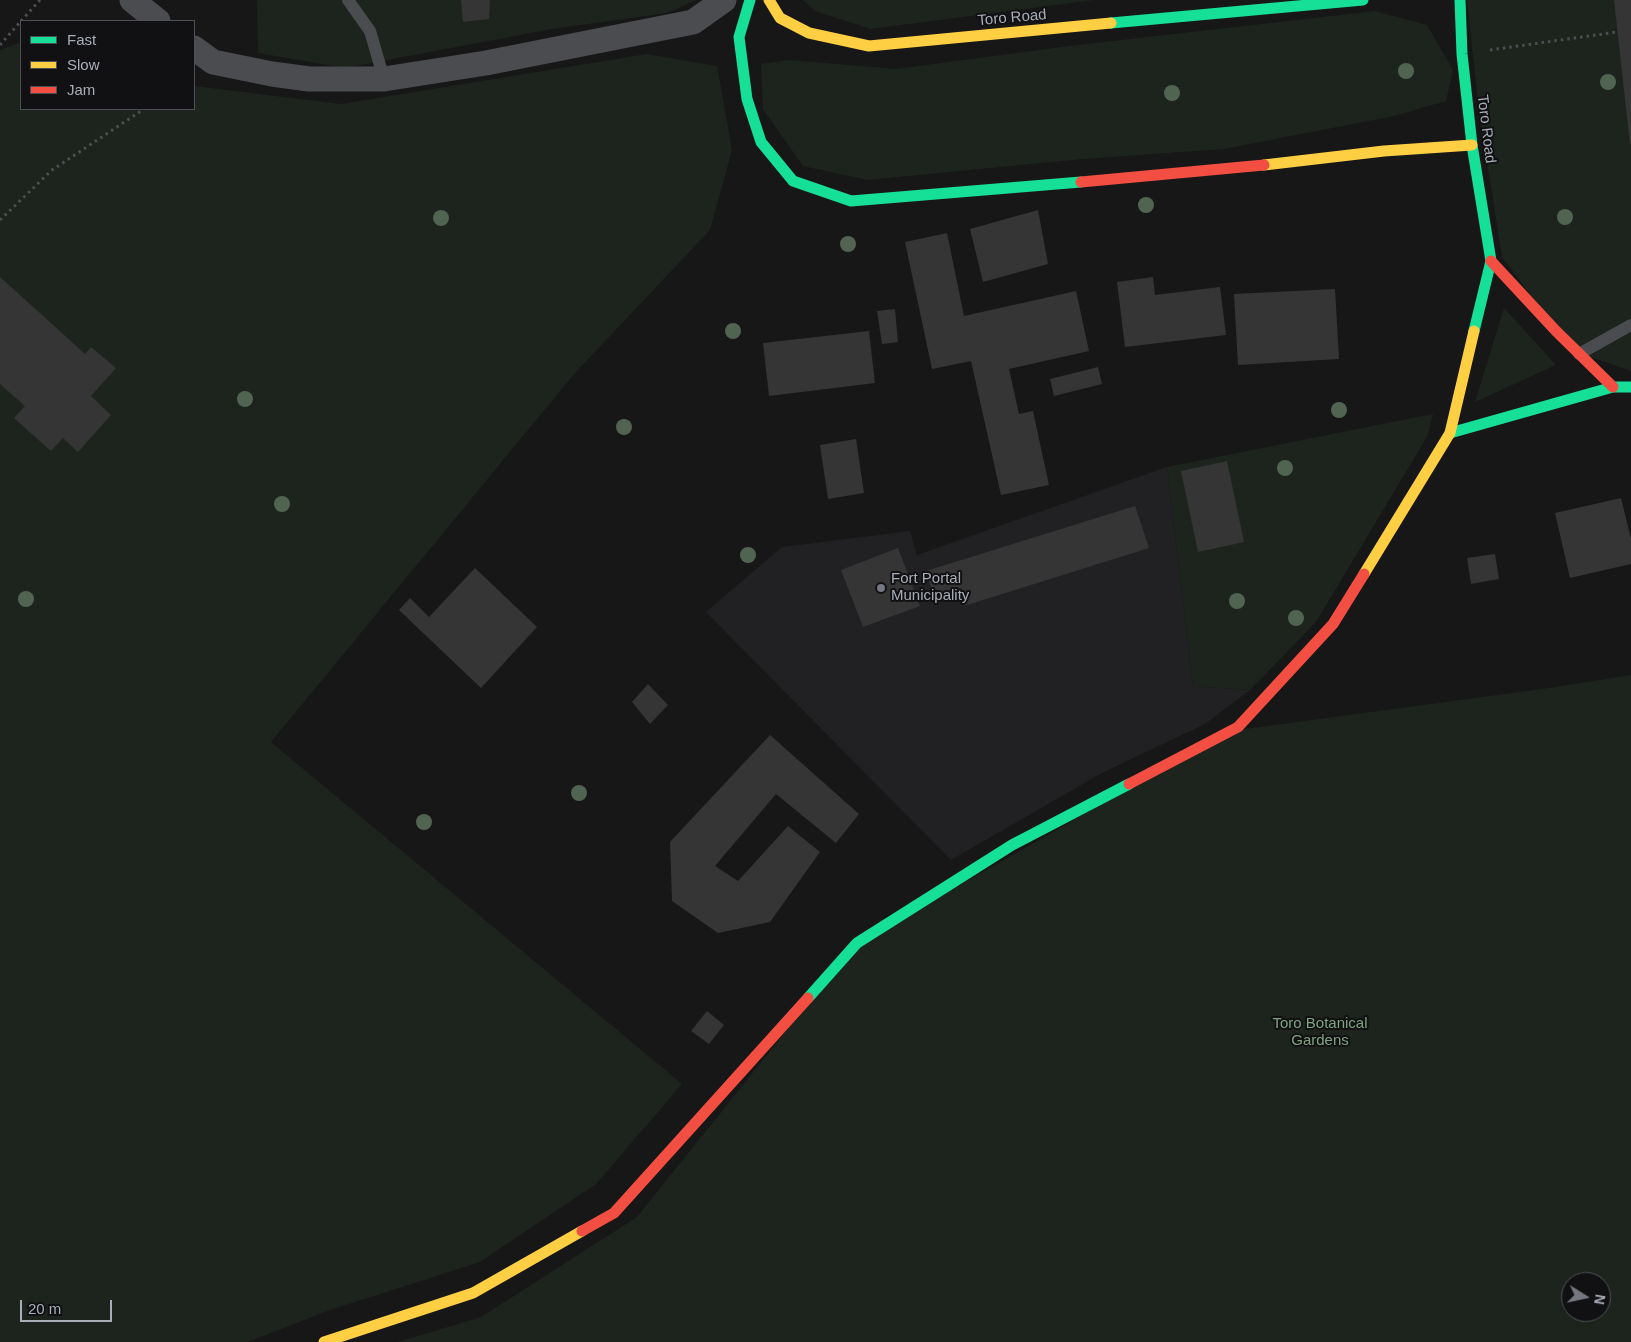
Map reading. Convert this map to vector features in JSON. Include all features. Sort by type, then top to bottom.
[{"type":"main road","points":[[750,0],[739,37],[747,99],[761,142],[793,181],[851,201],[1207,172],[1384,151],[1472,145]]},
{"type":"main road","name":"Toro Road","points":[[769,0],[780,18],[809,33],[869,46],[1363,0]]},
{"type":"main road","name":"Toro Road","points":[[1460,0],[1462,54],[1472,145],[1491,261]]},
{"type":"main road","points":[[1491,261],[1613,387]]},
{"type":"main road","points":[[324,1342],[473,1293],[614,1213],[857,943],[1012,845],[1238,727],[1333,624],[1450,433],[1491,261]]},
{"type":"main road","points":[[1450,433],[1613,387],[1631,386]]},
{"type":"street","points":[[132,0],[157,20]]},
{"type":"street","points":[[195,49],[213,62],[272,74],[309,79],[384,79],[486,63],[693,22],[724,0]]},
{"type":"lane","points":[[348,0],[370,32],[384,79]]},
{"type":"lane","points":[[1579,354],[1631,325]]},
{"type":"path","points":[[22,20],[40,0]]},
{"type":"path","points":[[0,45],[20,22]]},
{"type":"path","points":[[1462,54],[1617,32]]},
{"type":"path","points":[[0,220],[52,170],[142,110]]},
{"type":"shaded area","points":[[1167,467],[1193,686],[1250,690],[1205,724],[1100,774],[951,860],[706,612],[782,547],[910,531],[917,555]]},
{"type":"green space","points":[[257,0],[696,0],[667,13],[552,29],[345,68],[258,53]]},
{"type":"green space","points":[[803,0],[1094,0],[870,29],[815,11]]},
{"type":"green space","points":[[1467,0],[1631,0],[1631,371],[1573,351],[1502,257],[1479,110]]},
{"type":"green space","points":[[1375,11],[1427,25],[1453,70],[1446,101],[1394,116],[1224,149],[1083,159],[867,180],[803,166],[763,109],[761,64],[789,60],[896,69],[1069,46]]},
{"type":"green space","points":[[20,42],[20,110],[195,110],[195,86],[341,104],[647,54],[717,66],[732,150],[710,230],[574,374],[271,742],[682,1084],[596,1184],[480,1262],[330,1310],[248,1342],[0,1342],[0,50]]},
{"type":"green space","points":[[1504,308],[1556,365],[1475,402]]},
{"type":"green space","points":[[1433,414],[1428,435],[1316,622],[1250,690],[1193,686],[1167,467]]},
{"type":"green space","name":"Toro Botanical Gardens","points":[[1631,675],[1631,1342],[398,1342],[481,1317],[637,1217],[855,945],[1230,731],[1542,689]]},
{"type":"building","points":[[461,0],[490,0],[489,19],[463,22]]},
{"type":"building","points":[[1614,0],[1631,0],[1631,144],[1630,144]]},
{"type":"building","points":[[1038,210],[1048,264],[983,282],[970,229]]},
{"type":"building","points":[[947,233],[964,316],[1076,291],[1089,351],[1009,369],[1019,414],[1033,411],[1049,485],[1001,495],[971,361],[932,369],[905,242]]},
{"type":"building","points":[[0,277],[85,354],[91,347],[116,368],[91,396],[111,415],[78,452],[63,438],[51,451],[14,418],[25,406],[0,384]]},
{"type":"building","points":[[1153,277],[1155,295],[1220,287],[1226,335],[1125,347],[1117,282]]},
{"type":"building","points":[[1335,289],[1339,359],[1238,365],[1234,294]]},
{"type":"building","points":[[895,309],[898,342],[882,344],[877,311]]},
{"type":"building","points":[[869,331],[875,383],[769,396],[763,343]]},
{"type":"building","points":[[1098,367],[1102,384],[1054,396],[1050,379]]},
{"type":"building","points":[[856,439],[864,493],[828,499],[820,445]]},
{"type":"building","points":[[1227,461],[1244,542],[1198,552],[1181,471]]},
{"type":"building","points":[[1621,498],[1631,539],[1631,564],[1570,578],[1555,513]]},
{"type":"building","points":[[1135,506],[1149,548],[964,606],[959,591],[934,599],[926,571]]},
{"type":"building","name":"Fort Portal Municipality","points":[[898,548],[920,606],[863,627],[841,570]]},
{"type":"building","points":[[1495,554],[1499,579],[1471,584],[1467,558]]},
{"type":"building","points":[[475,568],[537,627],[481,688],[399,610],[410,598],[429,617]]},
{"type":"building","points":[[648,684],[668,705],[650,724],[632,702]]},
{"type":"building","points":[[770,735],[859,814],[836,843],[776,794],[715,866],[738,881],[788,826],[820,852],[770,922],[718,933],[672,901],[670,842]]},
{"type":"building","points":[[707,1011],[724,1025],[709,1044],[691,1031]]},
{"type":"traffic: fast","points":[[750,0],[739,37],[747,99],[761,142],[793,181],[851,201],[1081,182]]},
{"type":"traffic: fast","points":[[1111,23],[1363,0]]},
{"type":"traffic: fast","points":[[1460,0],[1462,54],[1472,145],[1491,261],[1474,331]]},
{"type":"traffic: fast","points":[[1450,433],[1613,387],[1631,387]]},
{"type":"traffic: fast","points":[[808,998],[857,943],[1012,845],[1129,784]]},
{"type":"traffic: slow","points":[[769,0],[780,18],[809,33],[869,46],[1111,23]]},
{"type":"traffic: slow","points":[[1264,165],[1384,151],[1472,145]]},
{"type":"traffic: slow","points":[[1364,574],[1450,433],[1474,331]]},
{"type":"traffic: slow","points":[[324,1342],[473,1293],[582,1231]]},
{"type":"traffic: jam","points":[[1081,182],[1264,165]]},
{"type":"traffic: jam","points":[[1491,261],[1556,331],[1613,387]]},
{"type":"traffic: jam","points":[[1129,784],[1238,727],[1333,624],[1364,574]]},
{"type":"traffic: jam","points":[[582,1231],[614,1213],[808,998]]},
{"type":"place","name":"Fort Portal Municipality","points":[[881,588]]}]
